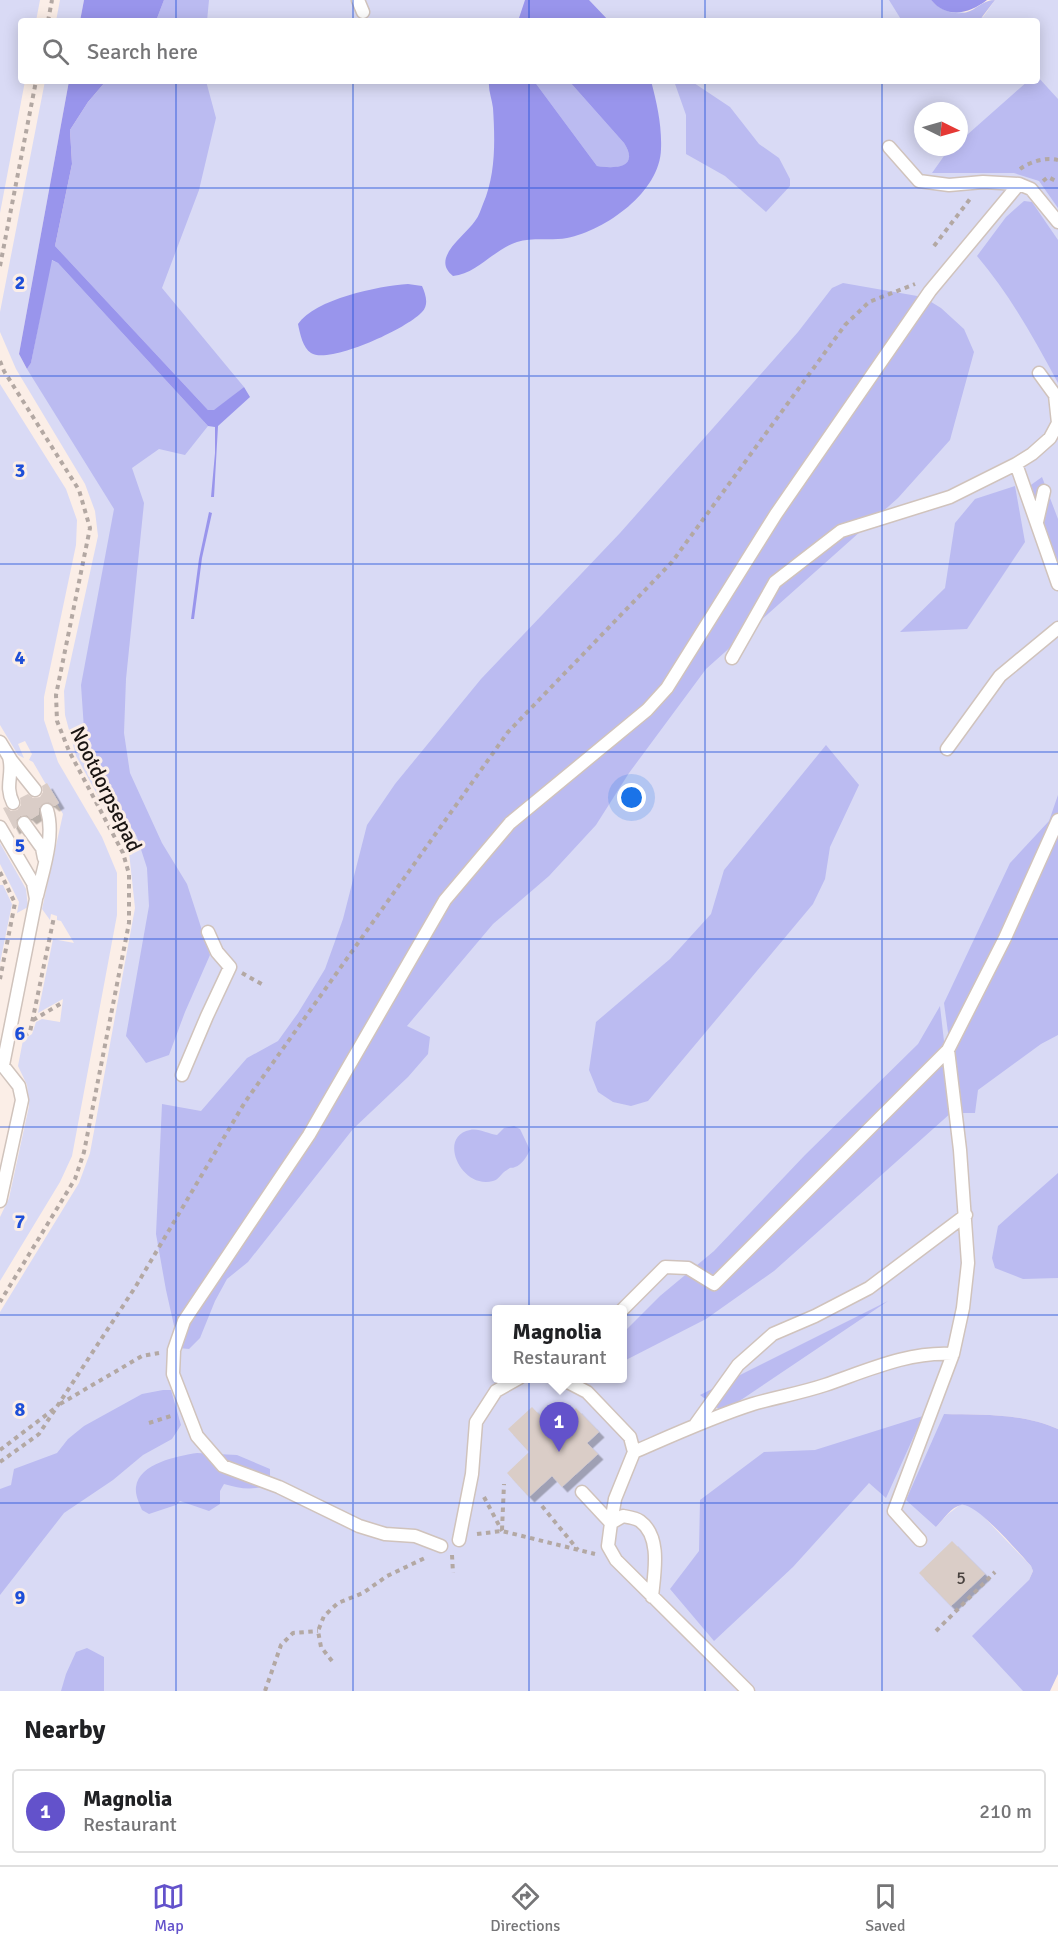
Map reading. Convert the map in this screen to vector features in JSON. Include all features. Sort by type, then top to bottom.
[{"type":"lane","points":[[889,147],[919,181],[949,185],[983,182],[1019,184],[1031,189],[1058,222]]},
{"type":"lane","points":[[441,1546],[415,1536],[385,1534],[359,1526],[279,1487],[223,1466],[197,1436],[173,1374],[174,1350],[184,1321],[309,1136],[445,900],[510,823],[648,710],[667,688],[776,514],[924,300],[1019,184]]},
{"type":"lane","points":[[732,658],[775,582],[841,531],[950,497],[1016,464],[1050,438],[1058,423],[1055,395],[1039,373]]},
{"type":"lane","points":[[1016,464],[1058,583]]},
{"type":"lane","points":[[1036,524],[1044,491]]},
{"type":"lane","points":[[947,749],[1000,676],[1058,628]]},
{"type":"lane","points":[[0,742],[35,790]]},
{"type":"lane","points":[[9,757],[11,765],[8,791],[13,803]]},
{"type":"lane","points":[[0,1201],[22,1100],[19,1086],[1,1064],[43,868],[50,825],[47,810]]},
{"type":"lane","points":[[627,1305],[665,1267],[688,1268],[714,1284],[948,1050],[1005,938],[1058,820]]},
{"type":"lane","points":[[24,823],[42,849],[43,868]]},
{"type":"lane","points":[[0,827],[33,883],[36,893],[35,909]]},
{"type":"lane","points":[[182,1075],[230,967],[217,952],[208,932]]},
{"type":"lane","points":[[920,1540],[894,1511],[953,1354],[963,1308],[968,1263],[966,1215],[948,1050]]},
{"type":"lane","points":[[695,1425],[738,1365],[773,1334],[815,1316],[869,1288],[966,1215]]},
{"type":"lane","points":[[634,1452],[695,1425],[753,1404],[822,1386],[882,1365],[935,1353],[953,1354]]},
{"type":"lane","points":[[459,1540],[472,1474],[476,1422],[496,1391],[510,1383]]},
{"type":"lane","points":[[570,1383],[587,1392],[630,1437],[634,1452],[615,1499],[608,1546],[616,1560],[748,1691]]},
{"type":"lane","points":[[582,1492],[611,1523]]},
{"type":"lane","points":[[611,1523],[622,1516],[639,1520],[651,1532],[655,1560],[652,1597]]},
{"type":"path","points":[[49,18],[52,0]]},
{"type":"path","points":[[0,266],[35,84]]},
{"type":"path","points":[[1000,183],[1028,163],[1051,158],[1058,160]]},
{"type":"path","points":[[934,246],[983,182]]},
{"type":"path","points":[[0,1462],[39,1434],[136,1286],[245,1102],[508,732],[672,562],[845,325],[868,302],[919,283]]},
{"type":"path","name":"Nootdorpsepad","points":[[0,361],[4,371],[79,490],[90,528],[56,695],[57,721],[69,751],[123,854],[129,874],[129,923],[84,1152],[75,1179],[0,1302]]},
{"type":"path","points":[[0,872],[15,903],[0,979]]},
{"type":"path","points":[[230,967],[265,986]]},
{"type":"path","points":[[33,1020],[62,1003]]},
{"type":"path","points":[[0,1450],[59,1405],[142,1356],[174,1350]]},
{"type":"path","points":[[149,1424],[186,1411]]},
{"type":"path","points":[[472,1474],[502,1531]]},
{"type":"path","points":[[502,1531],[504,1484]]},
{"type":"path","points":[[542,1506],[578,1550]]},
{"type":"path","points":[[459,1540],[481,1533],[502,1531],[616,1560]]},
{"type":"path","points":[[332,1661],[321,1647],[318,1632],[324,1616],[338,1603],[363,1593],[387,1576],[428,1557],[441,1546]]},
{"type":"path","points":[[936,1631],[995,1572]]},
{"type":"path","points":[[265,1691],[281,1645],[293,1633],[318,1632]]},
{"type":"shaded area","points":[[0,0],[40,0],[37,18],[18,18],[18,84],[24,84],[0,213]]},
{"type":"shaded area","points":[[60,0],[84,0],[81,18],[57,18]]},
{"type":"shaded area","points":[[84,0],[164,0],[157,18],[81,18]]},
{"type":"shaded area","points":[[164,0],[931,0],[936,6],[983,17],[995,0],[1058,0],[1058,1429],[1016,1417],[944,1414],[936,1527],[960,1505],[969,1505],[981,1514],[1031,1566],[1033,1571],[1029,1580],[1023,1691],[0,1691],[0,1312],[79,1183],[90,1153],[135,908],[129,852],[76,756],[65,715],[64,691],[98,536],[95,511],[85,484],[16,369],[0,332],[0,312],[44,84],[68,84],[19,354],[27,369],[31,363],[51,260],[105,84],[1040,84],[1040,18],[157,18]]},
{"type":"shaded area","points":[[164,0],[209,0],[207,18],[157,18]]},
{"type":"shaded area","points":[[525,0],[589,0],[606,18],[519,18]]},
{"type":"shaded area","points":[[889,0],[931,0],[939,7],[954,13],[965,13],[985,2],[995,0],[981,18],[900,18]]},
{"type":"shaded area","points":[[931,0],[987,0],[973,9],[951,12],[937,6]]},
{"type":"shaded area","points":[[1040,79],[1058,99],[1058,208],[1039,181],[1014,173],[932,173],[944,156],[968,156],[968,134],[1025,84],[1040,84]]},
{"type":"shaded area","points":[[68,84],[103,84],[88,102],[70,130],[72,164],[55,246],[208,410],[214,410],[244,387],[250,397],[218,426],[214,497],[211,497],[215,427],[208,426],[58,263],[52,260],[31,363],[27,369],[19,354]]},
{"type":"shaded area","points":[[103,84],[207,84],[216,118],[199,190],[162,288],[244,387],[214,411],[208,410],[55,246],[72,164],[70,130],[88,102]]},
{"type":"shaded area","points":[[489,84],[536,84],[597,166],[618,167],[627,162],[629,158],[624,143],[572,84],[652,84],[661,132],[658,165],[641,194],[614,218],[598,227],[567,238],[517,242],[470,271],[453,276],[445,262],[447,255],[478,217],[490,181],[494,157],[494,132]]},
{"type":"shaded area","points":[[536,84],[572,84],[624,143],[629,158],[624,165],[597,166]]},
{"type":"shaded area","points":[[675,84],[696,84],[730,107],[759,144],[779,158],[790,179],[790,186],[766,212],[725,176],[686,154],[686,115]]},
{"type":"shaded area","points":[[1024,201],[1032,202],[1058,240],[1058,383],[1011,301],[977,256],[1006,217]]},
{"type":"shaded area","points":[[51,260],[58,263],[208,426],[185,455],[159,449],[132,468],[144,503],[126,679],[124,733],[130,773],[162,843],[187,884],[210,955],[169,1055],[146,1063],[126,1036],[149,906],[147,868],[137,837],[117,803],[94,774],[84,729],[81,685],[114,509],[27,369],[31,363]]},
{"type":"shaded area","points":[[843,283],[923,297],[941,308],[964,329],[974,352],[950,440],[898,498],[706,669],[629,773],[596,825],[549,876],[493,924],[407,1026],[430,1037],[428,1054],[408,1077],[353,1129],[248,1262],[227,1279],[200,1338],[189,1349],[179,1348],[156,1234],[162,1104],[201,1111],[247,1058],[278,1041],[325,969],[343,919],[367,825],[395,784],[481,679],[620,533],[798,332],[832,288]]},
{"type":"shaded area","points":[[408,284],[422,286],[426,296],[424,309],[414,319],[350,350],[320,355],[311,353],[306,348],[298,324],[318,307],[348,295]]},
{"type":"shaded area","points":[[0,384],[66,489],[77,520],[76,545],[44,697],[44,720],[58,762],[102,837],[117,873],[117,915],[72,1156],[60,1182],[0,1281],[0,1217],[9,1198],[29,1106],[27,1085],[18,1066],[23,1040],[32,1034],[36,1022],[42,1019],[60,1022],[63,999],[38,1013],[53,939],[74,943],[61,921],[57,920],[57,916],[51,914],[50,920],[42,909],[63,814],[33,762],[29,760],[32,754],[25,741],[18,744],[24,758],[18,755],[0,725]]},
{"type":"shaded area","points":[[1042,477],[1058,519],[1058,574],[1028,487]]},
{"type":"shaded area","points":[[1015,486],[1025,542],[967,629],[900,632],[945,588],[955,523],[975,499]]},
{"type":"shaded area","points":[[209,512],[212,513],[202,558],[194,619],[191,619],[199,559]]},
{"type":"shaded area","points":[[826,745],[859,785],[830,847],[825,879],[813,904],[648,1101],[631,1106],[613,1102],[598,1092],[589,1070],[596,1022],[670,959],[711,914],[724,870]]},
{"type":"shaded area","points":[[1058,795],[1058,1035],[1041,1044],[978,1090],[975,1113],[959,1113],[944,1003],[1010,863],[1049,821]]},
{"type":"shaded area","points":[[0,843],[26,889],[28,907],[17,913],[19,902],[0,864]]},
{"type":"shaded area","points":[[0,885],[3,885],[12,904],[0,963]]},
{"type":"shaded area","points":[[940,1006],[952,1112],[774,1271],[706,1319],[627,1359],[627,1329],[660,1296],[714,1251],[805,1155],[918,1044]]},
{"type":"shaded area","points":[[514,1126],[520,1129],[530,1150],[526,1157],[520,1164],[510,1168],[493,1181],[481,1182],[471,1178],[457,1161],[454,1151],[455,1142],[460,1134],[470,1130],[480,1130],[497,1135],[504,1128]]},
{"type":"shaded area","points":[[1058,1173],[1058,1278],[1023,1279],[995,1268],[992,1258],[998,1226]]},
{"type":"shaded area","points":[[888,1301],[723,1412],[700,1395]]},
{"type":"shaded area","points":[[171,1390],[181,1425],[172,1439],[143,1455],[113,1480],[64,1513],[0,1595],[0,1489],[11,1485],[14,1469],[57,1453],[68,1439],[84,1426],[142,1394]]},
{"type":"shaded area","points":[[944,1414],[1016,1417],[1058,1429],[1058,1674],[1050,1691],[1023,1691],[972,1636],[1029,1580],[1033,1571],[1031,1566],[986,1519],[968,1506],[961,1505],[954,1508],[936,1527],[906,1500]]},
{"type":"shaded area","points":[[923,1416],[886,1498],[869,1483],[793,1567],[714,1641],[670,1589],[699,1551],[700,1500],[764,1452],[815,1450]]},
{"type":"shaded area","points":[[197,1453],[237,1455],[270,1469],[270,1484],[258,1488],[247,1488],[224,1484],[220,1491],[220,1504],[209,1511],[180,1501],[176,1505],[149,1514],[142,1510],[136,1487],[144,1472],[161,1462]]},
{"type":"shaded area","points":[[87,1648],[104,1657],[104,1691],[61,1691],[76,1652]]},
{"type":"building","points":[[47,783],[59,803],[54,806],[49,802],[42,804],[39,814],[31,819],[27,815],[20,816],[16,820],[17,827],[14,829],[3,808],[6,807],[11,811],[17,810],[21,805],[20,798],[28,794],[33,798],[40,797],[43,792],[42,786]]},
{"type":"building","points":[[532,1407],[553,1429],[576,1408],[599,1432],[587,1443],[598,1454],[562,1487],[552,1476],[529,1497],[507,1473],[529,1452],[508,1429]]},
{"type":"building","points":[[952,1541],[985,1574],[951,1606],[919,1573]]},
{"type":"place","name":"Magnolia","points":[[559,1452]]}]
